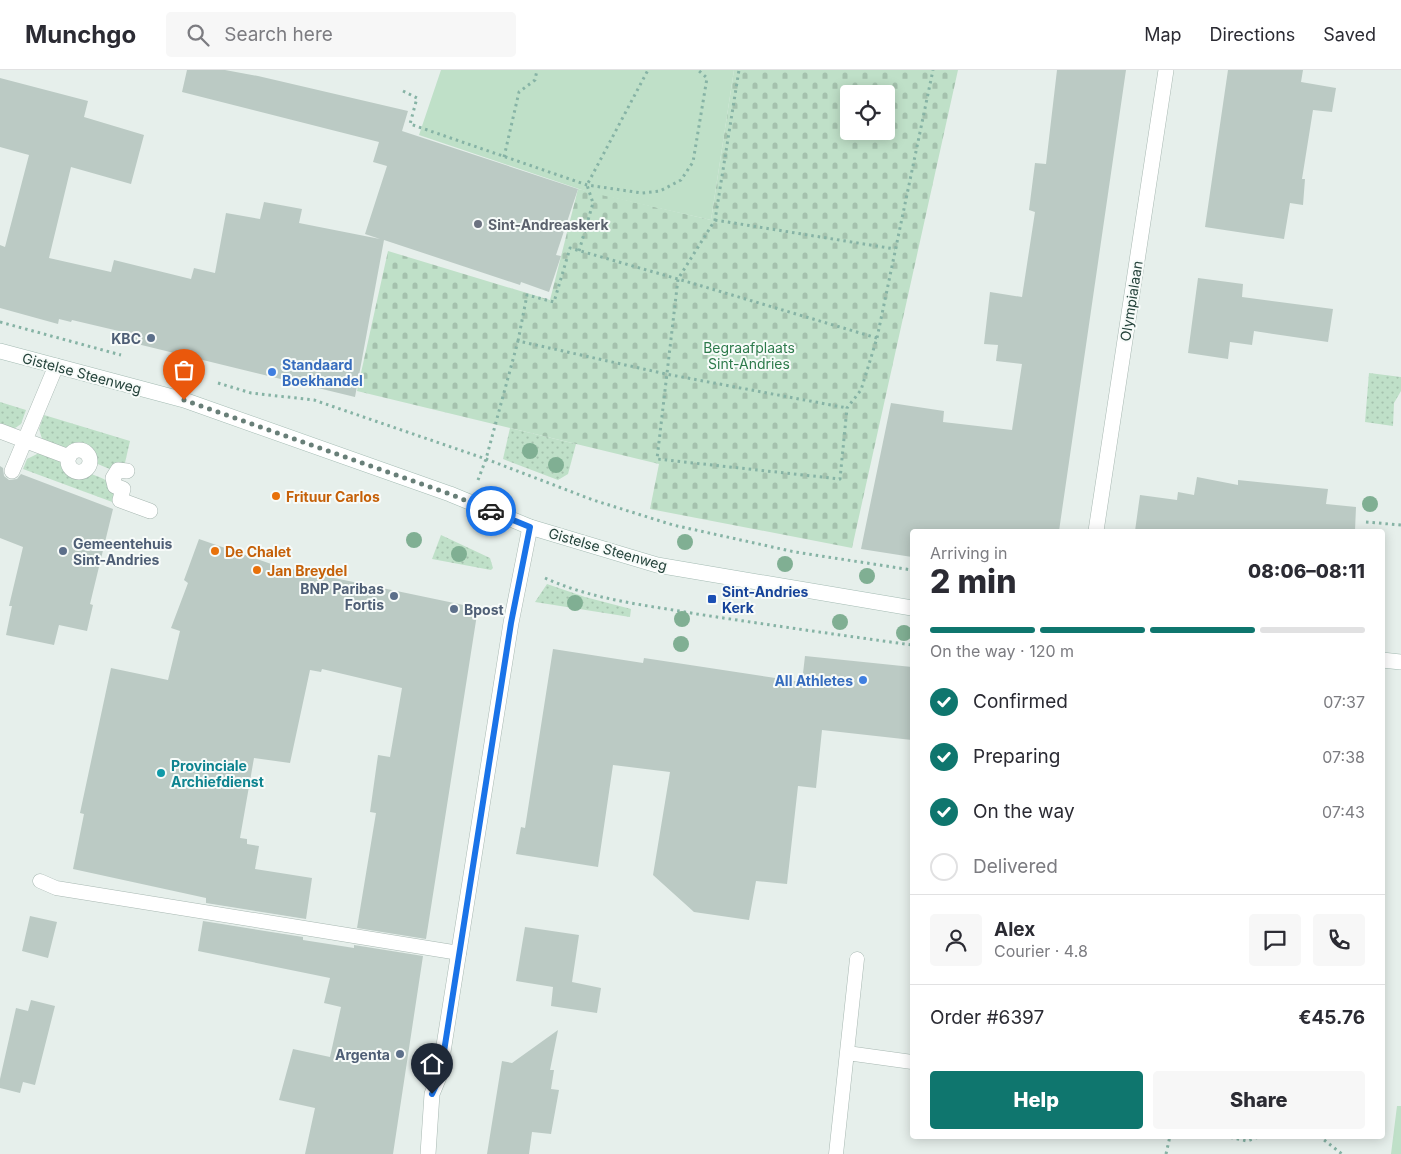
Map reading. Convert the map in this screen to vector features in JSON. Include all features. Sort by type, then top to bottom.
[{"type":"street","name":"Olympialaan","points":[[1096,529],[1166,70]]},
{"type":"street","name":"Gistelse Steenweg","points":[[0,351],[184,400],[450,494],[530,527],[658,565],[910,608]]},
{"type":"street","points":[[12,471],[56,366]]},
{"type":"street","points":[[0,431],[69,457],[74,452],[85,452],[89,457],[90,465],[120,473],[114,484],[123,489],[120,500],[150,511]]},
{"type":"street","points":[[428,1154],[432,1094],[440,1077],[530,527]]},
{"type":"street","points":[[1385,660],[1401,662]]},
{"type":"lane","points":[[40,881],[56,888],[459,953]]},
{"type":"lane","points":[[836,1154],[857,959]]},
{"type":"lane","points":[[847,1053],[910,1062]]},
{"type":"path","points":[[504,157],[519,92],[534,80],[537,70]]},
{"type":"path","points":[[579,251],[593,203],[587,185],[648,70]]},
{"type":"path","points":[[403,91],[416,98],[410,124],[587,185],[642,193],[660,192],[682,180],[693,162],[707,78],[698,70]]},
{"type":"path","points":[[739,70],[715,220],[678,279],[657,459],[840,480],[847,408],[861,390],[876,338],[933,70]]},
{"type":"path","points":[[715,220],[895,249]]},
{"type":"path","points":[[450,494],[471,495],[486,459],[518,340],[527,295],[554,302],[570,248],[876,338]]},
{"type":"path","points":[[0,322],[129,357]]},
{"type":"path","points":[[518,340],[666,374],[847,408]]},
{"type":"path","points":[[210,381],[251,393],[314,400],[486,459],[593,500],[673,524],[795,552],[910,570]]},
{"type":"path","points":[[1366,522],[1401,526]]},
{"type":"path","points":[[522,567],[558,584],[598,596],[799,630],[910,645]]},
{"type":"path","points":[[1166,1154],[1169,1139]]},
{"type":"path","points":[[1238,1139],[1247,1141],[1253,1139]]},
{"type":"path","points":[[1323,1139],[1342,1154]]},
{"type":"green space","points":[[441,70],[734,70],[711,220],[588,192],[419,135]]},
{"type":"green space","name":"Begraafplaats Sint-Andries","points":[[734,70],[958,70],[852,548],[650,509],[659,464],[357,391],[388,251],[550,300],[578,189],[711,220]]},
{"type":"green space","points":[[1369,373],[1401,377],[1401,391],[1394,403],[1393,426],[1365,422]]},
{"type":"green space","points":[[0,402],[26,410],[21,424],[12,430],[0,425]]},
{"type":"green space","points":[[44,415],[130,441],[124,467],[112,470],[93,462],[89,451],[81,447],[68,452],[43,442],[39,429]]},
{"type":"green space","points":[[510,428],[576,444],[568,474],[558,480],[503,459]]},
{"type":"green space","points":[[39,453],[64,463],[67,471],[73,476],[81,477],[89,473],[106,480],[112,486],[115,503],[23,469],[27,459]]},
{"type":"green space","points":[[441,535],[490,558],[493,568],[491,570],[432,559]]},
{"type":"green space","points":[[547,584],[585,597],[631,609],[630,617],[535,602]]},
{"type":"green space","points":[[1397,1106],[1401,1106],[1401,1154],[1391,1154]]},
{"type":"building","points":[[187,70],[225,70],[258,76],[408,111],[402,131],[578,189],[556,255],[561,256],[549,292],[521,282],[520,285],[384,240],[355,397],[121,340],[123,332],[72,320],[71,322],[59,319],[58,324],[0,308],[0,245],[5,247],[29,155],[0,147],[0,78],[88,101],[84,117],[144,135],[131,184],[71,167],[49,258],[111,272],[114,260],[191,279],[194,268],[215,273],[226,213],[260,219],[264,202],[302,209],[299,223],[380,239],[365,234],[387,166],[373,162],[379,142],[182,92]]},
{"type":"building","points":[[1057,70],[1126,70],[1059,529],[910,529],[910,557],[861,549],[891,403],[944,411],[943,422],[1012,430],[1022,364],[996,361],[998,345],[984,344],[990,292],[1022,297],[1035,212],[1029,210],[1035,163],[1046,164]]},
{"type":"building","points":[[1228,70],[1303,70],[1301,82],[1336,88],[1332,112],[1313,110],[1302,179],[1305,179],[1303,205],[1290,203],[1284,239],[1205,227]]},
{"type":"building","points":[[1198,278],[1243,284],[1242,297],[1333,309],[1328,342],[1254,331],[1252,345],[1230,342],[1228,359],[1188,353]]},
{"type":"building","name":"Gemeentehuis Sint-Andries","points":[[0,466],[3,468],[4,476],[9,480],[17,479],[21,474],[113,509],[90,604],[93,605],[87,631],[59,625],[54,645],[6,635],[12,606],[9,606],[23,547],[0,538]]},
{"type":"building","points":[[1197,477],[1238,485],[1238,480],[1328,489],[1326,504],[1356,507],[1355,529],[1135,529],[1140,495],[1177,500],[1178,492],[1194,495]]},
{"type":"building","points":[[199,539],[277,566],[478,608],[426,939],[357,928],[376,813],[370,812],[378,755],[390,757],[402,688],[322,669],[321,672],[310,670],[290,763],[254,758],[240,838],[247,839],[247,844],[259,846],[255,869],[312,878],[306,919],[206,903],[206,898],[73,869],[84,814],[80,813],[111,668],[168,680],[180,631],[171,628],[188,583],[184,580]]},
{"type":"building","points":[[553,649],[643,663],[644,658],[802,682],[805,656],[910,667],[910,740],[822,730],[816,788],[798,786],[787,884],[756,881],[749,920],[694,912],[653,875],[670,772],[613,765],[598,867],[516,854],[521,827],[525,828]]},
{"type":"building","points":[[30,916],[57,922],[48,958],[22,951]]},
{"type":"building","points":[[203,921],[303,937],[303,940],[354,948],[354,945],[423,956],[393,1154],[305,1154],[315,1108],[279,1100],[293,1049],[330,1057],[341,1007],[324,1003],[330,978],[198,951]]},
{"type":"building","points":[[525,927],[579,935],[572,982],[601,988],[597,1013],[551,1006],[553,987],[516,981]]},
{"type":"building","points":[[31,1000],[55,1006],[35,1085],[23,1082],[20,1093],[0,1088],[0,1079],[16,1008],[28,1011]]},
{"type":"building","points":[[558,1030],[550,1070],[554,1070],[551,1089],[559,1090],[551,1134],[532,1132],[529,1154],[487,1154],[502,1061],[512,1063]]},
{"type":"way so far","points":[[184,400],[450,494],[491,511]]},
{"type":"place","name":"Sint-Andreaskerk","points":[[478,224]]},
{"type":"place","name":"KBC","points":[[151,338]]},
{"type":"place","name":"Standaard Boekhandel","points":[[272,372]]},
{"type":"place","name":"Frituur Carlos","points":[[276,496]]},
{"type":"place","name":"Gemeentehuis Sint-Andries","points":[[63,551]]},
{"type":"place","name":"De Chalet","points":[[215,551]]},
{"type":"place","name":"Jan Breydel","points":[[257,570]]},
{"type":"place","name":"BNP Paribas Fortis","points":[[394,596]]},
{"type":"place","name":"Sint-Andries Kerk","points":[[712,599]]},
{"type":"place","name":"Bpost","points":[[454,609]]},
{"type":"place","name":"All Athletes","points":[[863,680]]},
{"type":"place","name":"Provinciale Archiefdienst","points":[[161,773]]},
{"type":"place","name":"Argenta","points":[[400,1054]]},
{"type":"route","points":[[432,1094],[440,1077],[511,623],[530,527],[491,511]]}]
